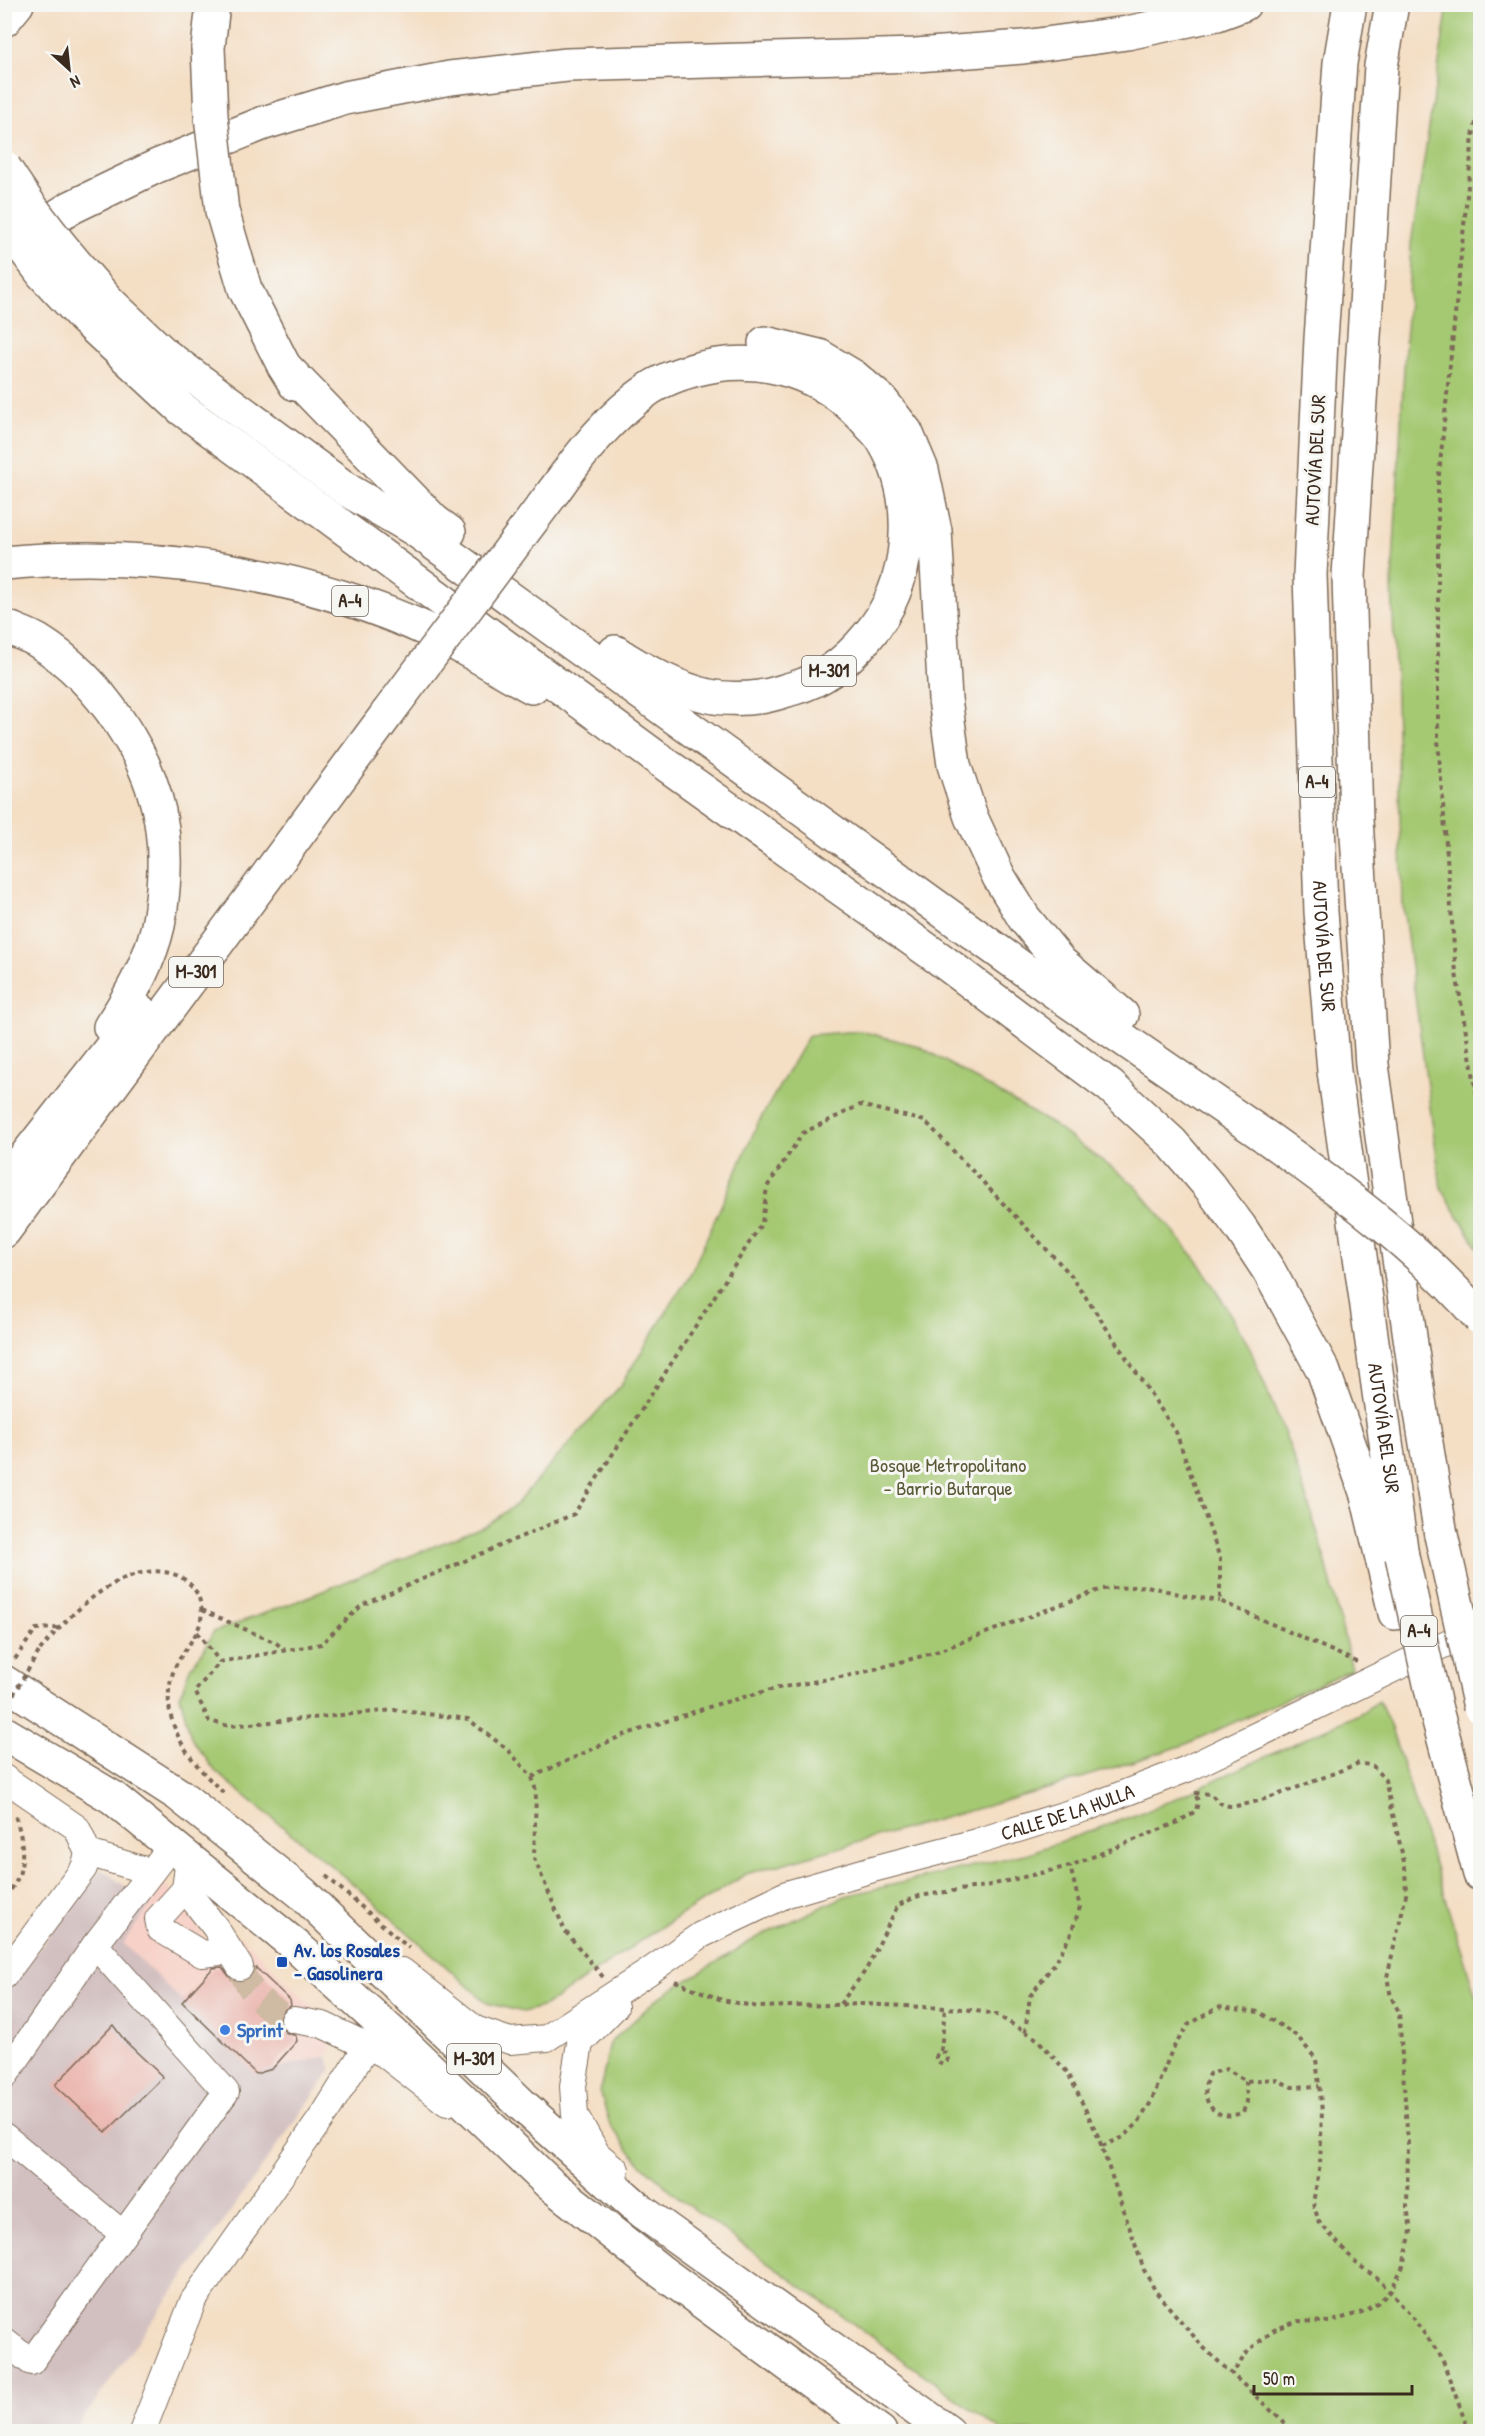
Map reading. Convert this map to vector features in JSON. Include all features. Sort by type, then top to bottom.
[{"type":"highway","points":[[4,20],[17,4]]},
{"type":"highway","points":[[213,4],[208,48],[211,116],[222,211],[245,289],[284,366],[331,437],[414,529]]},
{"type":"highway","points":[[4,249],[72,207],[157,166],[264,123],[345,98],[450,78],[567,65],[916,55],[1023,47],[1127,33],[1217,14],[1244,4]]},
{"type":"highway","name":"AUTOVÍA DEL SUR","points":[[1350,4],[1340,63],[1321,339],[1310,563],[1321,912],[1334,1071],[1392,1554],[1480,1874]]},
{"type":"highway","name":"AUTOVÍA DEL SUR","points":[[1392,4],[1381,66],[1349,576],[1355,796],[1372,1065],[1418,1394],[1441,1535],[1480,1707]]},
{"type":"highway","points":[[4,167],[51,235],[97,310],[182,409],[661,761],[940,959],[1110,1086],[1172,1143],[1240,1227],[1269,1271],[1302,1330],[1323,1370],[1367,1494],[1392,1554]]},
{"type":"highway","points":[[4,222],[44,274],[165,355],[349,491],[414,529],[1052,990],[1257,1130],[1351,1198],[1414,1249],[1456,1290],[1480,1318]]},
{"type":"highway","name":"M-301","points":[[4,1184],[377,708],[544,486],[578,426],[611,392],[640,371],[669,355],[703,345],[740,340],[819,356],[854,377],[882,400],[906,432],[922,470],[935,531],[945,699],[954,765],[971,817],[999,877],[1024,918],[1060,962],[1144,1033],[1207,1079],[1257,1130]]},
{"type":"highway","name":"M-301","points":[[284,366],[434,521],[618,654],[673,683],[710,697],[759,697],[812,683],[853,654],[881,621],[897,586],[904,556],[907,522],[900,479],[884,441],[858,411],[827,386],[784,368],[739,362],[692,369],[650,388],[614,417],[582,453],[544,486]]},
{"type":"highway","name":"A-4","points":[[4,563],[42,559],[116,559],[214,567],[293,585],[361,604],[432,633],[661,761]]},
{"type":"highway","name":"M-301","points":[[4,626],[37,640],[77,671],[106,702],[130,738],[147,774],[162,828],[164,869],[160,917],[147,956],[131,995],[58,1114]]},
{"type":"highway","name":"M-301","points":[[4,1231],[377,708]]},
{"type":"highway","name":"M-301","points":[[11,1668],[179,1795],[314,1884],[520,2104],[641,2211],[948,2432]]},
{"type":"highway","name":"M-301","points":[[4,1733],[112,1797],[182,1864],[297,1947],[403,2043],[550,2184],[659,2270],[879,2432]]},
{"type":"street","name":"CALLE DE LA HULLA","points":[[647,1973],[701,1935],[788,1894],[987,1839],[1089,1807],[1186,1769],[1480,1627]]},
{"type":"street","points":[[4,1778],[77,1827],[88,1853],[84,1868],[4,1976]]},
{"type":"street","points":[[88,1853],[151,1872],[182,1864]]},
{"type":"street","points":[[182,1864],[215,1927],[235,1959],[202,1954],[160,1929],[158,1919],[182,1864]]},
{"type":"street","points":[[4,2077],[95,1945],[151,1872]]},
{"type":"street","points":[[314,1884],[475,2029],[510,2041],[547,2038],[647,1973]]},
{"type":"street","points":[[4,2341],[31,2362],[226,2092],[95,1945]]},
{"type":"street","points":[[647,1973],[580,2043],[573,2086],[575,2115],[597,2154],[806,2331]]},
{"type":"street","points":[[294,2020],[323,2025],[384,2054],[550,2184]]},
{"type":"street","points":[[142,2432],[193,2301],[327,2110],[367,2046]]},
{"type":"street","points":[[4,2136],[123,2234]]},
{"type":"path","points":[[1480,105],[1473,136],[1437,484],[1438,741],[1456,973],[1480,1114]]},
{"type":"path","points":[[604,1978],[565,1931],[534,1858],[536,1791],[532,1777],[508,1750],[468,1719],[394,1710],[229,1726],[209,1721],[195,1690],[220,1662],[321,1644],[362,1605],[574,1514],[762,1223],[767,1187],[803,1132],[860,1106],[925,1120],[1071,1275],[1176,1432],[1220,1558],[1220,1600]]},
{"type":"path","points":[[4,1710],[40,1650],[79,1607],[137,1574],[163,1571],[182,1578],[192,1586],[201,1603],[202,1618],[197,1632],[177,1663],[170,1682],[167,1698],[171,1719],[180,1741],[202,1774],[228,1797]]},
{"type":"path","points":[[532,1777],[621,1736],[718,1704],[778,1688],[857,1674],[933,1653],[1102,1589],[1147,1586],[1187,1596],[1220,1600],[1385,1674]]},
{"type":"path","points":[[201,1610],[276,1643],[285,1650]]},
{"type":"path","points":[[11,1668],[36,1629],[59,1628]]},
{"type":"path","points":[[197,1632],[220,1662]]},
{"type":"path","points":[[1195,1793],[1211,1794],[1219,1803],[1232,1806],[1254,1802],[1359,1763],[1373,1766],[1385,1780],[1405,1866],[1406,1895],[1387,1977],[1391,1997],[1399,2012],[1408,2144],[1407,2207],[1411,2231],[1403,2266],[1390,2292],[1379,2302],[1362,2312],[1329,2322],[1298,2321],[1274,2330],[1249,2350],[1232,2374]]},
{"type":"path","points":[[840,2005],[866,1970],[898,1905],[919,1896],[986,1886],[1070,1866],[1176,1823],[1197,1811],[1198,1801],[1186,1769]]},
{"type":"path","points":[[4,1896],[18,1878],[22,1852],[15,1814],[9,1804]]},
{"type":"path","points":[[1025,2032],[1030,1996],[1055,1963],[1070,1936],[1080,1907],[1070,1866]]},
{"type":"path","points":[[314,1884],[409,1949]]},
{"type":"path","points":[[596,1984],[613,1971]]},
{"type":"path","points":[[647,1973],[682,1983],[722,2000],[758,2007],[840,2005],[945,2008],[995,2014],[1037,2039],[1068,2073],[1102,2146],[1144,2270],[1156,2292],[1203,2347],[1294,2432]]},
{"type":"path","points":[[1102,2146],[1124,2137],[1138,2123],[1154,2095],[1172,2050],[1188,2025],[1219,2007],[1260,2012],[1297,2036],[1316,2059],[1322,2111],[1320,2165],[1313,2203],[1318,2222],[1355,2262],[1379,2280],[1409,2313],[1441,2356],[1469,2432]]},
{"type":"path","points":[[941,2051],[945,2008]]},
{"type":"path","points":[[1246,2081],[1247,2102],[1243,2112],[1234,2116],[1218,2114],[1213,2110],[1206,2098],[1204,2085],[1209,2074],[1227,2069],[1246,2081],[1275,2079],[1293,2087],[1319,2086]]},
{"type":"shaded area","points":[[101,1869],[151,1904],[123,1943],[256,2074],[326,2056],[332,2069],[74,2431],[5,2431],[4,1994]]},
{"type":"shaded area","points":[[165,1884],[184,1907],[210,1946],[240,1936],[317,2011],[331,2037],[331,2053],[256,2074],[122,1943]]},
{"type":"green space","points":[[1448,5],[1480,5],[1480,1251],[1441,1188],[1403,907],[1392,583],[1411,244]]},
{"type":"green space","name":"Bosque Metropolitano - Barrio Butarque","points":[[860,1031],[919,1046],[1050,1123],[1134,1184],[1201,1265],[1249,1346],[1290,1447],[1322,1547],[1352,1669],[1184,1745],[1050,1788],[746,1874],[649,1935],[545,2006],[523,2012],[487,2003],[358,1888],[215,1771],[191,1738],[180,1696],[190,1668],[203,1651],[213,1632],[298,1601],[487,1525],[515,1505],[620,1386],[691,1273],[758,1123],[809,1035]]},
{"type":"green space","points":[[1379,1701],[1391,1728],[1480,2009],[1480,2431],[1002,2431],[684,2202],[639,2162],[610,2125],[600,2091],[610,2043],[658,1998],[756,1938],[845,1896],[1029,1853],[1152,1809],[1359,1714]]},
{"type":"building","points":[[222,1967],[232,1980],[240,1982],[248,1979],[256,1968],[290,2000],[291,2006],[283,2010],[279,2017],[280,2025],[285,2032],[296,2036],[297,2041],[272,2069],[256,2074],[182,2002],[213,1968]]},
{"type":"building","points":[[113,2025],[125,2041],[163,2077],[106,2132],[55,2085]]},
{"type":"tunnel","points":[[240,1967],[248,1984],[261,2000],[276,2012],[294,2020]]},
{"type":"place","name":"Av. los Rosales - Gasolinera","points":[[282,1962]]},
{"type":"place","name":"Sprint","points":[[225,2030]]}]
